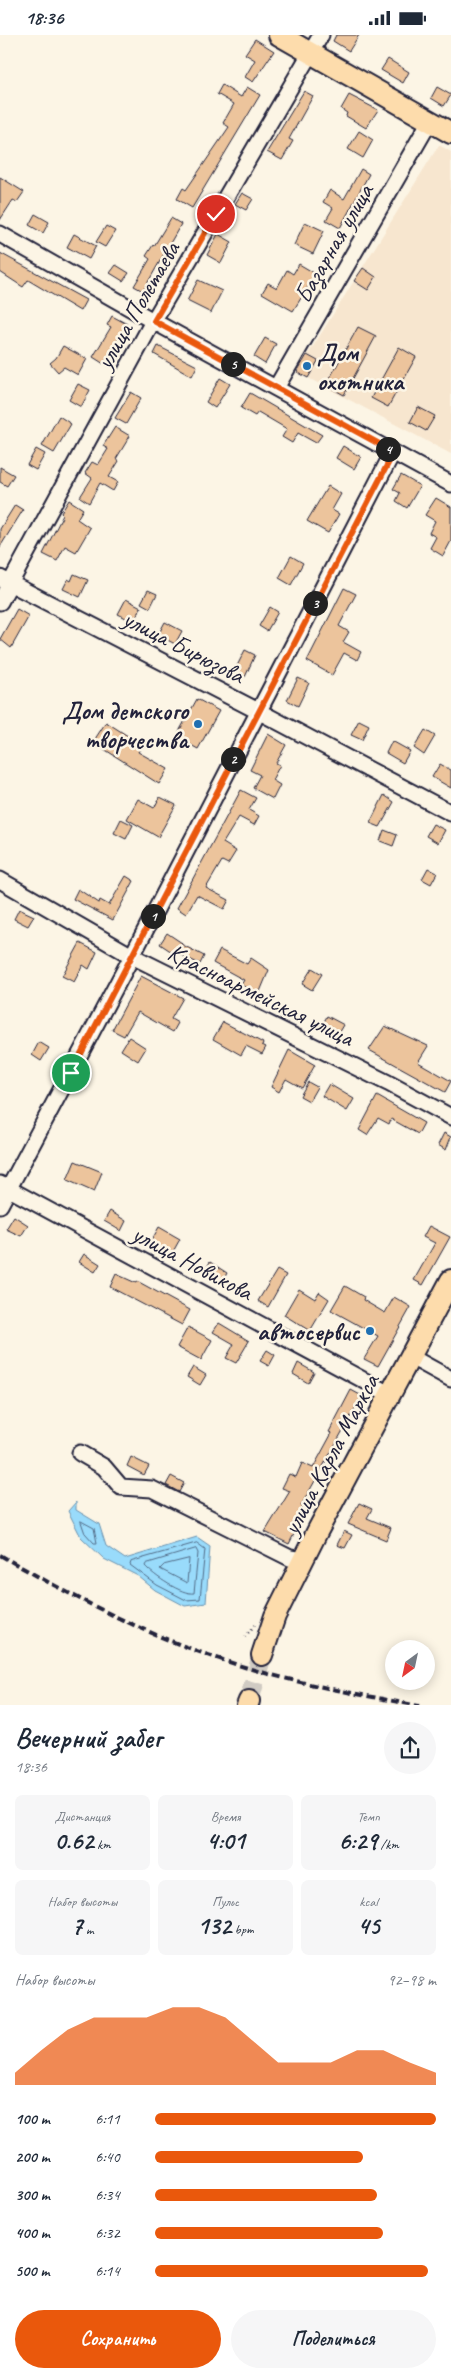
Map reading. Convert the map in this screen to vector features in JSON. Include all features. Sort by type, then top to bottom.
[{"type":"main road","points":[[279,35],[451,133]]},
{"type":"main road","name":"улица Карла Маркса","points":[[262,1655],[275,1616],[303,1560],[451,1280]]},
{"type":"street","name":"улица Полетаева","points":[[0,602],[5,581],[321,35]]},
{"type":"street","name":"Базарная улица","points":[[276,388],[430,121]]},
{"type":"street","points":[[0,234],[451,484]]},
{"type":"street","points":[[0,1205],[5,1187],[132,956],[394,452]]},
{"type":"street","name":"улица Бирюзова","points":[[5,581],[451,813]]},
{"type":"street","name":"Красноармейская улица","points":[[0,880],[132,956],[388,1083],[451,1117]]},
{"type":"street","name":"улица Новикова","points":[[5,1187],[391,1395]]},
{"type":"street","points":[[411,1357],[451,1379]]},
{"type":"street","points":[[80,1453],[104,1467],[121,1487],[152,1489],[290,1558],[303,1560]]},
{"type":"shaded area","points":[[439,145],[451,152],[451,454],[297,372]]},
{"type":"water","points":[[76,1502],[76,1510],[99,1524],[106,1546],[125,1559],[197,1537],[210,1546],[206,1603],[185,1606],[155,1590],[138,1576],[104,1559],[81,1537],[68,1511]]},
{"type":"building","points":[[336,35],[359,35],[349,51],[333,41]]},
{"type":"building","points":[[255,39],[274,51],[253,82],[245,77],[255,60],[245,54]]},
{"type":"building","points":[[388,59],[409,72],[403,83],[381,70]]},
{"type":"building","points":[[222,85],[241,97],[247,87],[260,95],[192,208],[177,199],[183,188],[186,190],[229,127],[223,123],[234,104],[217,94]]},
{"type":"building","points":[[437,87],[451,95],[444,106],[431,98]]},
{"type":"building","points":[[304,91],[313,96],[289,139],[293,141],[282,160],[267,152]]},
{"type":"building","points":[[349,95],[378,110],[366,128],[346,116],[347,113],[341,109]]},
{"type":"building","points":[[359,131],[373,140],[363,158],[348,149]]},
{"type":"building","points":[[361,169],[369,174],[340,228],[326,220],[333,208],[323,202],[330,190],[344,199]]},
{"type":"building","points":[[0,177],[24,192],[17,202],[13,200],[0,220]]},
{"type":"building","points":[[242,193],[253,199],[246,210],[235,204]]},
{"type":"building","points":[[35,214],[49,222],[43,233],[29,225]]},
{"type":"building","points":[[171,218],[181,224],[143,291],[134,286],[150,259],[146,256]]},
{"type":"building","points":[[305,222],[324,231],[313,254],[294,245]]},
{"type":"building","points":[[106,226],[115,231],[105,247],[96,242]]},
{"type":"building","points":[[74,234],[96,246],[89,259],[67,247]]},
{"type":"building","points":[[218,234],[232,242],[221,263],[207,255]]},
{"type":"building","points":[[0,253],[86,300],[80,311],[28,280],[23,287],[0,272]]},
{"type":"building","points":[[299,264],[316,274],[293,311],[262,293],[268,283],[277,288],[287,270],[293,274]]},
{"type":"building","points":[[116,265],[129,273],[123,281],[110,273]]},
{"type":"building","points":[[363,268],[376,277],[368,290],[354,281]]},
{"type":"building","points":[[198,280],[222,291],[211,313],[187,301]]},
{"type":"building","points":[[112,316],[127,324],[104,364],[93,357],[111,327],[107,325]]},
{"type":"building","points":[[358,327],[376,336],[344,395],[326,385]]},
{"type":"building","points":[[265,338],[276,344],[265,364],[254,357]]},
{"type":"building","points":[[63,346],[87,359],[78,375],[64,367],[58,372],[50,363],[56,358]]},
{"type":"building","points":[[158,346],[197,366],[192,376],[154,354]]},
{"type":"building","points":[[399,347],[416,357],[388,407],[371,398]]},
{"type":"building","name":"Дом охотника","points":[[307,355],[318,361],[308,378],[297,372]]},
{"type":"building","points":[[220,378],[230,384],[215,408],[206,402]]},
{"type":"building","points":[[78,384],[90,390],[81,407],[69,400]]},
{"type":"building","points":[[131,392],[141,398],[126,424],[115,418]]},
{"type":"building","points":[[250,393],[322,435],[316,443],[298,433],[292,443],[282,437],[287,429],[258,412],[255,416],[241,408]]},
{"type":"building","points":[[418,407],[435,416],[426,431],[410,422]]},
{"type":"building","points":[[59,416],[71,424],[54,453],[42,446]]},
{"type":"building","points":[[115,427],[130,436],[116,459],[119,461],[109,477],[118,482],[113,491],[100,483],[89,503],[80,497],[92,478],[85,473],[92,462],[98,465],[108,449],[103,446]]},
{"type":"building","points":[[343,446],[361,457],[354,469],[336,458]]},
{"type":"building","points":[[36,449],[45,454],[36,470],[27,465]]},
{"type":"building","points":[[0,467],[14,475],[7,486],[0,482]]},
{"type":"building","points":[[401,475],[420,486],[407,508],[396,501],[400,493],[393,489]]},
{"type":"building","points":[[328,486],[341,494],[332,510],[339,514],[328,533],[307,521]]},
{"type":"building","points":[[436,498],[451,507],[451,541],[443,556],[430,548],[436,537],[429,533],[435,521],[425,515]]},
{"type":"building","points":[[69,500],[83,509],[77,519],[90,528],[76,552],[65,546],[57,561],[43,554],[63,515],[61,513]]},
{"type":"building","points":[[15,505],[23,510],[0,547],[0,529]]},
{"type":"building","points":[[291,556],[303,563],[291,585],[279,578]]},
{"type":"building","points":[[74,574],[88,580],[80,597],[63,589],[68,579],[71,581]]},
{"type":"building","points":[[344,588],[356,594],[339,626],[349,632],[343,642],[361,652],[357,660],[344,653],[332,675],[307,661]]},
{"type":"building","points":[[148,590],[157,594],[150,608],[141,603]]},
{"type":"building","points":[[126,599],[141,607],[134,622],[118,614]]},
{"type":"building","points":[[270,607],[278,612],[267,631],[259,626]]},
{"type":"building","points":[[17,609],[29,616],[11,648],[0,639]]},
{"type":"building","points":[[165,622],[182,631],[175,644],[158,635]]},
{"type":"building","points":[[245,650],[255,655],[245,677],[234,672]]},
{"type":"building","points":[[298,678],[309,683],[298,706],[287,700]]},
{"type":"building","name":"Дом детского творчества","points":[[197,699],[219,711],[198,749],[176,737]]},
{"type":"building","points":[[359,720],[369,725],[362,740],[351,735]]},
{"type":"building","points":[[106,722],[142,745],[138,752],[168,769],[159,784],[93,742]]},
{"type":"building","points":[[425,730],[435,736],[424,755],[414,748]]},
{"type":"building","points":[[268,734],[286,745],[276,763],[280,765],[272,780],[280,785],[273,799],[253,788],[260,775],[250,770]]},
{"type":"building","points":[[392,741],[410,751],[403,763],[386,753]]},
{"type":"building","points":[[440,764],[451,770],[451,788],[432,777]]},
{"type":"building","points":[[241,790],[256,798],[249,810],[259,816],[254,825],[239,817],[223,843],[236,851],[228,864],[222,861],[206,888],[229,900],[224,909],[197,895],[186,914],[177,908]]},
{"type":"building","points":[[384,795],[394,802],[380,827],[370,823]]},
{"type":"building","points":[[160,797],[176,805],[158,837],[127,819],[138,799],[154,808]]},
{"type":"building","points":[[121,819],[133,825],[126,839],[114,833]]},
{"type":"building","points":[[433,824],[445,830],[438,843],[426,836]]},
{"type":"building","points":[[384,830],[397,835],[393,846],[380,841]]},
{"type":"building","points":[[428,868],[437,873],[431,884],[422,879]]},
{"type":"building","points":[[126,876],[134,881],[113,920],[73,899],[78,889],[99,903],[100,900],[109,905]]},
{"type":"building","points":[[19,909],[34,916],[28,926],[14,919]]},
{"type":"building","points":[[167,933],[181,944],[204,956],[200,964],[175,954],[160,944]]},
{"type":"building","points":[[80,943],[97,952],[89,969],[83,965],[74,982],[62,976]]},
{"type":"building","points":[[220,950],[247,964],[251,958],[269,970],[259,994],[241,985],[244,980],[213,963]]},
{"type":"building","points":[[312,968],[322,974],[312,990],[302,984]]},
{"type":"building","points":[[141,976],[183,998],[171,1019],[178,1023],[173,1032],[138,1012],[124,1036],[112,1030]]},
{"type":"building","points":[[327,1016],[344,1025],[338,1035],[322,1026]]},
{"type":"building","points":[[223,1022],[263,1043],[262,1045],[266,1047],[262,1054],[246,1046],[241,1055],[213,1039]]},
{"type":"building","points":[[385,1026],[428,1046],[418,1062],[451,1081],[445,1092],[369,1050]]},
{"type":"building","points":[[129,1037],[146,1048],[138,1061],[121,1050]]},
{"type":"building","points":[[39,1042],[49,1048],[41,1061],[32,1055]]},
{"type":"building","points":[[289,1050],[315,1065],[302,1088],[286,1079],[279,1092],[271,1087]]},
{"type":"building","points":[[308,1082],[317,1087],[309,1101],[300,1096]]},
{"type":"building","points":[[329,1084],[354,1099],[347,1111],[322,1096]]},
{"type":"building","points":[[377,1096],[424,1123],[418,1134],[391,1119],[389,1124],[378,1118],[367,1135],[359,1130]]},
{"type":"building","points":[[444,1133],[451,1137],[446,1150],[438,1145]]},
{"type":"building","points":[[75,1161],[102,1172],[94,1192],[67,1180]]},
{"type":"building","points":[[110,1211],[126,1221],[121,1231],[104,1221]]},
{"type":"building","points":[[14,1216],[28,1225],[21,1236],[6,1229]]},
{"type":"building","points":[[429,1226],[450,1237],[423,1285],[414,1280],[435,1243],[423,1237]]},
{"type":"building","points":[[159,1227],[180,1239],[170,1257],[149,1245]]},
{"type":"building","points":[[84,1254],[100,1264],[95,1272],[79,1262]]},
{"type":"building","points":[[210,1262],[227,1273],[222,1282],[204,1272]]},
{"type":"building","points":[[277,1270],[286,1275],[268,1307],[258,1301]]},
{"type":"building","points":[[116,1274],[136,1283],[137,1281],[190,1310],[182,1325],[110,1287]]},
{"type":"building","points":[[345,1286],[364,1297],[363,1300],[385,1313],[394,1297],[411,1307],[378,1366],[364,1359],[378,1336],[331,1310]]},
{"type":"building","points":[[299,1289],[315,1299],[319,1292],[329,1299],[310,1331],[284,1315]]},
{"type":"building","points":[[219,1323],[249,1341],[236,1363],[226,1358],[234,1344],[213,1332]]},
{"type":"building","points":[[188,1327],[212,1340],[201,1360],[177,1347]]},
{"type":"building","points":[[267,1350],[275,1355],[269,1366],[260,1361]]},
{"type":"building","points":[[298,1363],[314,1372],[308,1383],[293,1374]]},
{"type":"building","points":[[193,1367],[206,1375],[200,1385],[187,1377]]},
{"type":"building","points":[[351,1390],[362,1396],[301,1506],[303,1508],[291,1527],[296,1530],[289,1544],[265,1532],[290,1491],[282,1488],[289,1474],[296,1477],[302,1463],[313,1468],[332,1433],[329,1432]]},
{"type":"building","points":[[131,1457],[149,1466],[144,1475],[127,1466]]},
{"type":"building","points":[[171,1476],[184,1483],[179,1492],[166,1485]]},
{"type":"building","points":[[359,1503],[372,1509],[367,1518],[391,1528],[386,1540],[348,1524]]},
{"type":"building","points":[[344,1531],[352,1535],[345,1548],[337,1545]]},
{"type":"tunnel","points":[[249,1701],[262,1655]]},
{"type":"railway","points":[[0,1555],[108,1613],[194,1650],[271,1675],[414,1705]]},
{"type":"place","name":"Дом охотника","points":[[307,366]]},
{"type":"place","name":"Дом детского творчества","points":[[198,724]]},
{"type":"place","name":"автосервис","points":[[370,1331]]},
{"type":"route","points":[[71,1073],[394,452],[154,321],[216,214]]}]
